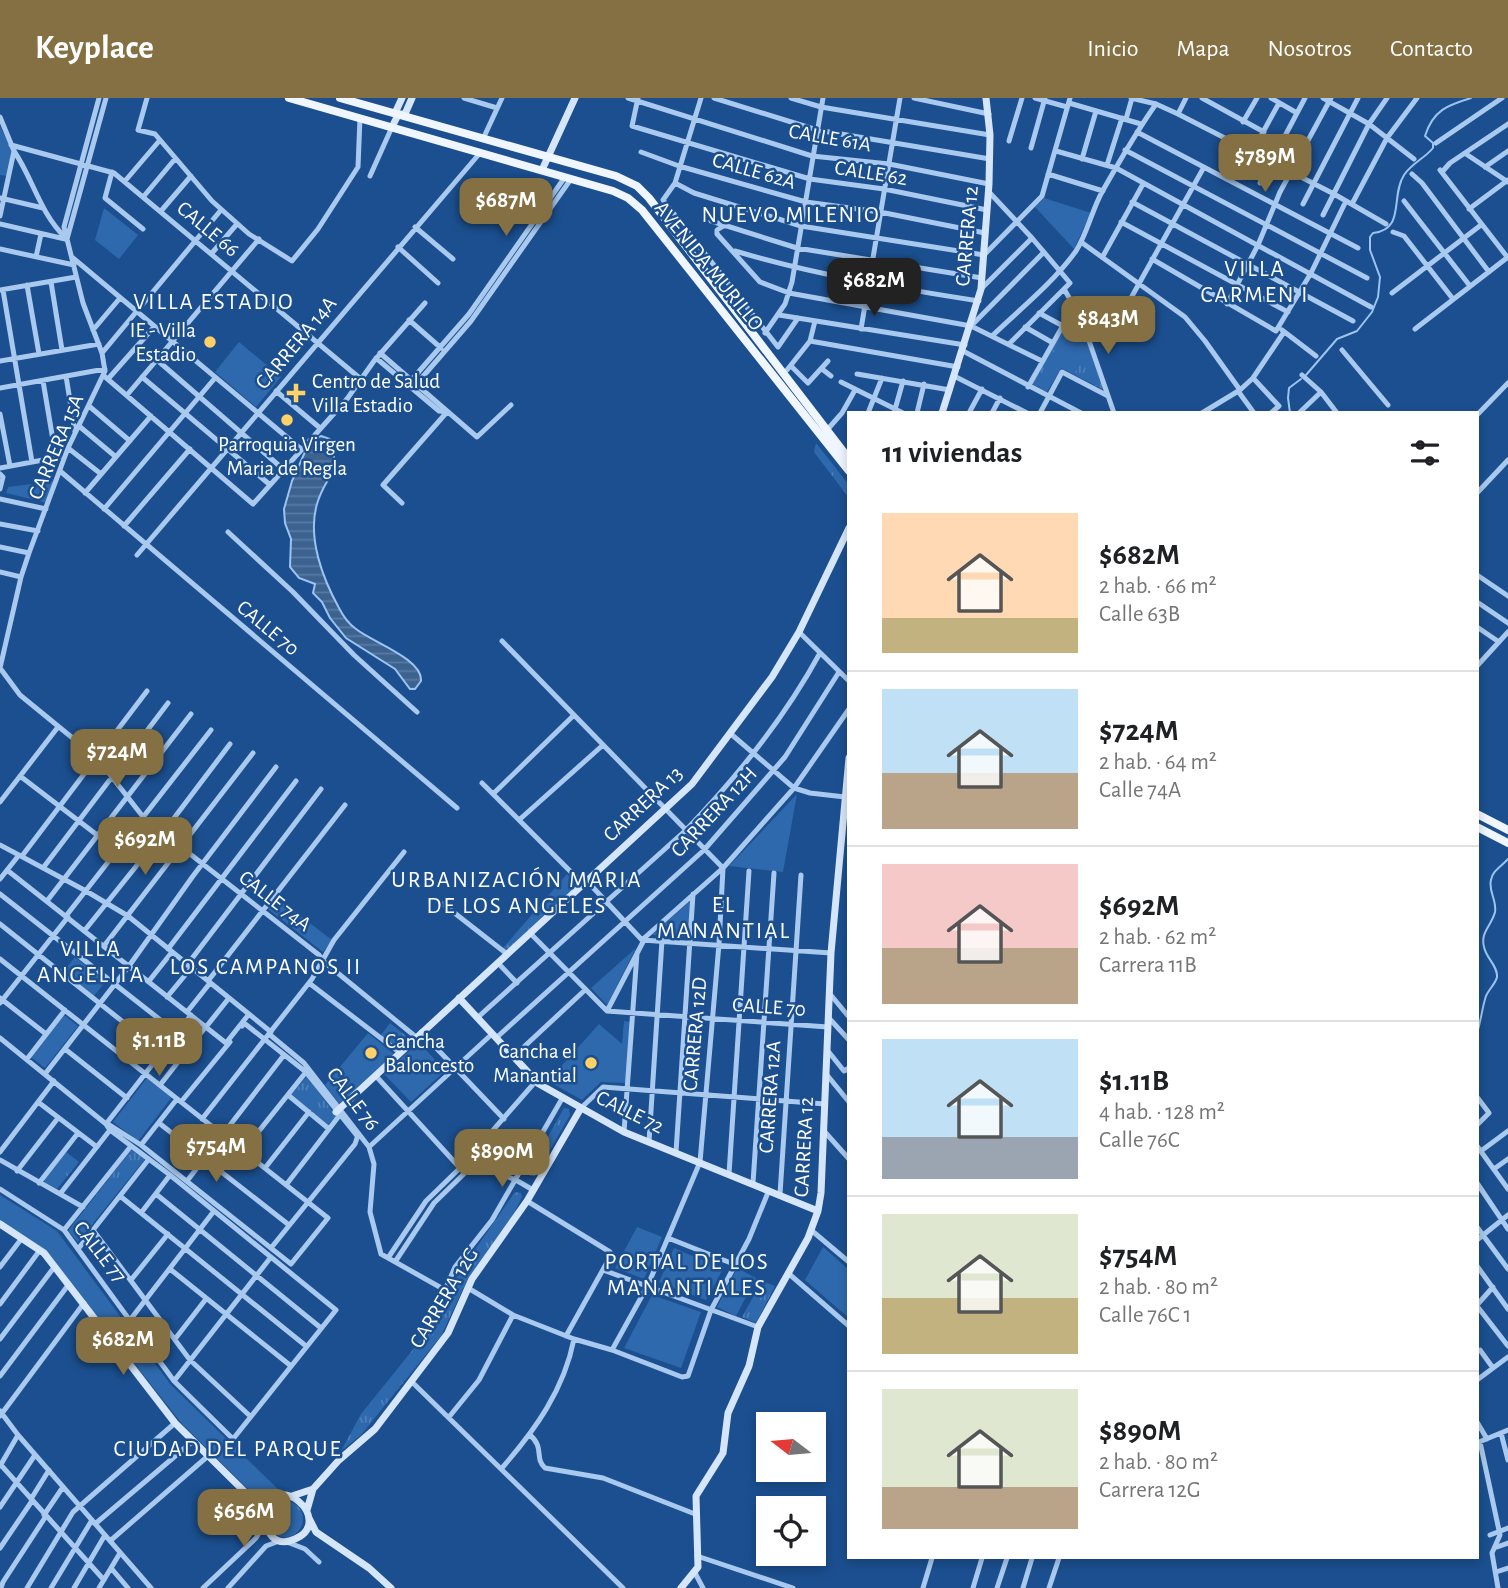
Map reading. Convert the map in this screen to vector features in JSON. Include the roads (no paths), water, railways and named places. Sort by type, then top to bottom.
[{"type":"main road","name":"AVENIDA MURILLO","points":[[289,98],[613,191],[635,203],[782,368],[847,456]]},
{"type":"main road","name":"AVENIDA MURILLO","points":[[340,98],[616,176],[637,186],[649,198],[757,341],[782,368],[847,468]]},
{"type":"main road","points":[[1479,815],[1508,830]]},
{"type":"main road","points":[[1479,828],[1508,843]]},
{"type":"street","points":[[84,164],[99,98]]},
{"type":"street","points":[[106,98],[64,227],[76,277],[102,353],[106,375],[253,504],[362,380],[378,356],[425,303]]},
{"type":"street","points":[[147,98],[138,130],[152,132],[221,210],[252,236],[292,261],[318,229],[358,167],[360,118]]},
{"type":"street","points":[[370,176],[398,115],[396,111],[402,98]]},
{"type":"street","points":[[398,115],[405,114],[412,98]]},
{"type":"street","points":[[464,98],[497,108]]},
{"type":"street","points":[[483,139],[502,98]]},
{"type":"street","points":[[542,170],[575,98]]},
{"type":"street","name":"CALLE 61A","points":[[628,98],[812,156],[889,164],[989,188]]},
{"type":"street","points":[[701,98],[675,183],[664,198],[778,347],[798,318]]},
{"type":"street","points":[[714,98],[817,130],[990,159]]},
{"type":"street","points":[[791,98],[821,107],[990,135]]},
{"type":"street","points":[[757,341],[779,315],[789,293],[822,98]]},
{"type":"street","points":[[861,329],[901,98]]},
{"type":"street","points":[[914,98],[989,114]]},
{"type":"street","name":"CARRERA 12","points":[[943,411],[981,289],[990,159],[986,98]]},
{"type":"street","points":[[1009,141],[1022,98]]},
{"type":"street","points":[[1035,98],[1069,103],[1142,124]]},
{"type":"street","points":[[1107,166],[1132,98],[1156,104],[1178,114],[1334,194],[1386,224]]},
{"type":"street","points":[[1178,114],[1186,98]]},
{"type":"street","points":[[1202,98],[1264,132]]},
{"type":"street","points":[[1243,122],[1256,98]]},
{"type":"street","points":[[1271,98],[1297,113]]},
{"type":"street","points":[[1260,183],[1306,98]]},
{"type":"street","points":[[1322,98],[1330,100],[1369,124],[1415,159]]},
{"type":"street","points":[[1303,204],[1358,98]]},
{"type":"street","points":[[1323,215],[1369,124],[1387,98]]},
{"type":"street","points":[[1205,411],[1239,391],[1253,378],[1349,202],[1387,138],[1417,98]]},
{"type":"street","points":[[1436,143],[1502,98]]},
{"type":"street","points":[[1031,148],[1045,99]]},
{"type":"street","name":"CALLE 62","points":[[638,100],[632,126],[686,144],[810,179],[987,210]]},
{"type":"street","points":[[1227,304],[1258,245],[1274,205],[1330,100]]},
{"type":"street","points":[[675,183],[694,193],[801,226],[984,255],[1042,196],[1069,103]]},
{"type":"street","points":[[1240,174],[1279,103]]},
{"type":"street","points":[[992,336],[1060,270],[1082,242],[1103,191],[1125,150],[1156,104]]},
{"type":"street","points":[[1082,159],[1096,111]]},
{"type":"street","points":[[0,117],[12,148],[43,208],[54,227],[67,239]]},
{"type":"street","points":[[1415,329],[1508,257],[1441,171],[1508,124]]},
{"type":"street","points":[[1137,132],[1358,248]]},
{"type":"street","points":[[125,181],[160,140]]},
{"type":"street","points":[[0,216],[12,148]]},
{"type":"street","name":"CALLE 66","points":[[12,148],[112,172],[362,380]]},
{"type":"street","points":[[1125,150],[1367,278]]},
{"type":"street","points":[[1056,151],[1116,168],[1371,307]]},
{"type":"street","points":[[1485,167],[1508,151]]},
{"type":"street","name":"CALLE 62A","points":[[642,152],[679,166],[806,202],[880,212],[985,233]]},
{"type":"street","name":"CARRERA 14A","points":[[137,555],[480,153]]},
{"type":"street","points":[[1466,154],[1508,181],[1469,209]]},
{"type":"street","points":[[144,197],[175,159]]},
{"type":"street","points":[[1076,307],[1091,311],[1123,305],[1131,298],[1204,167]]},
{"type":"street","points":[[112,172],[104,198],[143,229]]},
{"type":"street","points":[[1048,174],[1103,191]]},
{"type":"street","points":[[1412,174],[1422,183],[1489,272]]},
{"type":"street","points":[[0,175],[8,177]]},
{"type":"street","points":[[161,211],[191,176]]},
{"type":"street","points":[[442,349],[568,178]]},
{"type":"street","points":[[412,383],[471,321],[568,178]]},
{"type":"street","points":[[1103,256],[1143,184]]},
{"type":"street","points":[[989,188],[1070,283],[1009,344]]},
{"type":"street","points":[[2,199],[43,208]]},
{"type":"street","points":[[1404,201],[1470,285]]},
{"type":"street","points":[[1132,202],[1353,321]]},
{"type":"street","points":[[102,353],[221,210]]},
{"type":"street","points":[[711,222],[797,248],[982,278]]},
{"type":"street","points":[[1121,222],[1288,312]]},
{"type":"street","points":[[0,224],[67,239]]},
{"type":"street","points":[[212,253],[237,224]]},
{"type":"street","points":[[725,225],[716,232],[759,281],[789,293],[971,326],[1042,361]]},
{"type":"street","points":[[1392,293],[1481,225]]},
{"type":"street","points":[[415,227],[453,259]]},
{"type":"street","points":[[1393,232],[1404,236],[1453,299]]},
{"type":"street","points":[[36,257],[41,234]]},
{"type":"street","points":[[981,289],[1032,238]]},
{"type":"street","points":[[127,396],[259,239]]},
{"type":"street","points":[[1082,242],[1185,317],[1205,341],[1253,411]]},
{"type":"street","points":[[398,247],[438,283]]},
{"type":"street","points":[[0,249],[74,265]]},
{"type":"street","points":[[732,250],[795,269],[978,301]]},
{"type":"street","points":[[971,326],[1044,252]]},
{"type":"street","points":[[72,257],[301,449]]},
{"type":"street","points":[[1152,259],[1227,304],[1280,330],[1316,356]]},
{"type":"street","points":[[32,462],[1,290],[76,277]]},
{"type":"street","points":[[716,288],[725,281]]},
{"type":"street","points":[[51,282],[62,350]]},
{"type":"street","points":[[27,285],[38,354]]},
{"type":"street","points":[[722,295],[731,289]]},
{"type":"street","points":[[1064,289],[1076,307],[1113,411]]},
{"type":"street","points":[[93,330],[120,298]]},
{"type":"street","points":[[1028,387],[1076,307]]},
{"type":"street","points":[[1040,313],[1063,326]]},
{"type":"street","points":[[779,315],[964,348],[1028,387],[1077,411]]},
{"type":"street","points":[[409,320],[442,349]]},
{"type":"street","points":[[815,321],[810,341],[782,368],[808,383],[828,361]]},
{"type":"street","name":"CARRERA 15A","points":[[1,668],[21,577],[75,433],[106,375],[154,327]]},
{"type":"street","points":[[1026,327],[1053,343]]},
{"type":"street","points":[[810,341],[958,367]]},
{"type":"street","points":[[0,361],[99,344]]},
{"type":"street","points":[[1342,350],[1388,405]]},
{"type":"street","points":[[378,356],[443,405],[447,412],[477,437],[511,405]]},
{"type":"street","points":[[157,360],[283,469]]},
{"type":"street","points":[[822,369],[831,376]]},
{"type":"street","points":[[1041,411],[1062,372],[1108,396]]},
{"type":"street","points":[[857,374],[950,390]]},
{"type":"street","points":[[0,388],[66,376],[106,375]]},
{"type":"street","points":[[66,376],[75,433]]},
{"type":"street","points":[[954,376],[1023,411]]},
{"type":"street","points":[[1304,376],[1335,411]]},
{"type":"street","points":[[142,377],[269,484]]},
{"type":"street","points":[[869,411],[882,377]]},
{"type":"street","points":[[104,509],[215,378]]},
{"type":"street","points":[[1253,378],[1279,406],[1273,411]]},
{"type":"street","points":[[43,381],[56,458]]},
{"type":"street","points":[[841,382],[892,411]]},
{"type":"street","points":[[894,411],[903,382]]},
{"type":"street","points":[[1479,413],[1508,383]]},
{"type":"street","points":[[917,411],[923,384]]},
{"type":"street","points":[[970,411],[982,389]]},
{"type":"street","points":[[827,430],[842,413],[855,390]]},
{"type":"street","points":[[276,391],[320,428]]},
{"type":"street","points":[[1301,411],[1321,392]]},
{"type":"street","points":[[993,411],[1000,398]]},
{"type":"street","points":[[89,406],[130,441]]},
{"type":"street","points":[[402,503],[383,485],[447,412]]},
{"type":"street","points":[[0,414],[10,466]]},
{"type":"street","points":[[85,493],[151,416]]},
{"type":"street","points":[[79,426],[116,457]]},
{"type":"street","points":[[68,449],[101,474]]},
{"type":"street","points":[[124,526],[190,449]]},
{"type":"street","points":[[0,468],[65,456]]},
{"type":"street","points":[[1479,491],[1508,460]]},
{"type":"street","name":"CALLE 70","points":[[60,471],[457,808]]},
{"type":"street","points":[[0,489],[1,476]]},
{"type":"street","points":[[0,499],[46,509]]},
{"type":"street","points":[[0,524],[38,531]]},
{"type":"street","points":[[228,532],[293,592],[354,655],[417,712]]},
{"type":"street","name":"CARRERA 13","points":[[338,1112],[374,1075],[692,784],[772,677],[799,632],[847,532]]},
{"type":"street","points":[[0,547],[29,553]]},
{"type":"street","points":[[0,572],[21,577]]},
{"type":"street","points":[[1479,576],[1508,596]]},
{"type":"street","points":[[1479,606],[1508,623]]},
{"type":"street","points":[[1479,628],[1499,642]]},
{"type":"street","points":[[799,632],[847,679]]},
{"type":"street","points":[[1479,664],[1508,632]]},
{"type":"street","points":[[502,641],[723,869]]},
{"type":"street","points":[[477,1018],[686,830],[754,754],[797,695],[820,653]]},
{"type":"street","name":"CALLE 74A","points":[[1,668],[20,695],[97,758],[144,818],[419,1034],[504,1119]]},
{"type":"street","name":"CARRERA 12H","points":[[369,1147],[704,850],[774,771],[839,672]]},
{"type":"street","points":[[0,879],[147,691]]},
{"type":"street","points":[[43,868],[168,703]]},
{"type":"street","points":[[530,933],[607,1011],[643,940],[723,869],[794,788],[847,712]]},
{"type":"street","points":[[47,901],[191,715]]},
{"type":"street","points":[[493,794],[574,715]]},
{"type":"street","points":[[0,802],[58,727]]},
{"type":"street","points":[[46,1034],[1,1000],[54,936],[211,730]]},
{"type":"street","points":[[731,734],[794,788],[810,793],[845,797]]},
{"type":"street","points":[[85,930],[230,744]]},
{"type":"street","points":[[519,820],[603,746]]},
{"type":"street","points":[[104,946],[253,753]]},
{"type":"street","points":[[46,1074],[276,768]]},
{"type":"street","points":[[20,776],[118,851]]},
{"type":"street","name":"CARRERA 12","points":[[695,1573],[698,1567],[696,1496],[723,1453],[728,1413],[749,1366],[758,1327],[811,1230],[818,1210],[831,953],[847,778]]},
{"type":"street","points":[[149,981],[296,781]]},
{"type":"street","points":[[482,783],[548,852],[605,901],[643,940],[831,953]]},
{"type":"street","points":[[167,997],[321,789]]},
{"type":"street","points":[[60,1194],[97,1147],[127,1098],[177,1033],[209,982],[345,805]]},
{"type":"street","name":"CALLE 76","points":[[0,845],[107,903],[151,934],[304,1063],[338,1112]]},
{"type":"street","points":[[202,1119],[309,982],[335,938],[404,852]]},
{"type":"street","points":[[0,863],[149,981],[226,1047],[141,1145]]},
{"type":"street","name":"CARRERA 12D","points":[[612,1350],[648,1285],[699,1162],[713,1019],[723,869]]},
{"type":"street","points":[[729,1174],[749,871]]},
{"type":"street","points":[[753,1183],[774,873]]},
{"type":"street","name":"CARRERA 12A","points":[[780,1194],[801,875]]},
{"type":"street","points":[[0,894],[177,1033]]},
{"type":"street","points":[[676,1152],[693,894]]},
{"type":"street","points":[[443,904],[507,954]]},
{"type":"street","points":[[0,924],[162,1053]]},
{"type":"street","points":[[649,1142],[662,940]]},
{"type":"street","points":[[624,1132],[637,953]]},
{"type":"street","points":[[0,959],[327,1218],[291,1264],[214,1211],[0,1038]]},
{"type":"street","points":[[498,963],[517,983]]},
{"type":"street","points":[[309,982],[399,1052]]},
{"type":"street","points":[[513,1057],[585,990]]},
{"type":"street","name":"CALLE 70","points":[[830,994],[847,1015]]},
{"type":"street","points":[[160,1085],[229,998]]},
{"type":"street","name":"CALLE 72","points":[[458,998],[536,1082],[624,1132],[818,1210]]},
{"type":"street","points":[[27,1059],[65,1010]]},
{"type":"street","name":"CALLE 70","points":[[607,1011],[828,1027]]},
{"type":"street","points":[[205,1028],[226,1043],[249,1014]]},
{"type":"street","name":"CALLE 70","points":[[828,1017],[847,1038]]},
{"type":"street","name":"CALLE 76","points":[[226,1047],[244,1023],[306,1072],[369,1147],[374,1164],[371,1220],[380,1251],[388,1258]]},
{"type":"street","points":[[65,1049],[127,1098]]},
{"type":"street","points":[[827,1050],[846,1069]]},
{"type":"street","points":[[187,1181],[284,1055]]},
{"type":"street","points":[[243,1151],[306,1072]]},
{"type":"street","points":[[826,1074],[847,1100]]},
{"type":"street","points":[[374,1075],[460,1168]]},
{"type":"street","points":[[0,1152],[54,1081]]},
{"type":"street","points":[[444,1290],[388,1258],[426,1201],[460,1168],[536,1082]]},
{"type":"street","points":[[582,1108],[601,1087],[825,1104]]},
{"type":"street","points":[[288,1095],[329,1129]]},
{"type":"street","name":"CARRERA 12G","points":[[441,1299],[455,1267],[492,1220],[563,1097]]},
{"type":"street","points":[[1479,1100],[1489,1113],[1479,1123]]},
{"type":"street","points":[[38,1102],[97,1147]]},
{"type":"street","name":"CARRERA 12G","points":[[292,1496],[313,1489],[339,1460],[375,1429],[448,1333],[468,1288],[534,1190],[582,1108]]},
{"type":"street","points":[[265,1168],[309,1112]]},
{"type":"street","points":[[286,1185],[329,1129],[338,1112]]},
{"type":"street","points":[[17,1171],[58,1118]]},
{"type":"street","points":[[159,1123],[289,1225]]},
{"type":"street","points":[[93,1230],[190,1360],[250,1416],[336,1310],[273,1252],[187,1181],[141,1145],[108,1127]]},
{"type":"street","points":[[824,1131],[847,1157]]},
{"type":"street","points":[[1508,1131],[1479,1148],[1508,1188]]},
{"type":"street","points":[[39,1182],[78,1133]]},
{"type":"street","points":[[174,1381],[257,1276],[289,1225],[355,1144],[358,1135]]},
{"type":"street","points":[[64,1230],[131,1146]]},
{"type":"street","points":[[78,1248],[149,1159]]},
{"type":"street","points":[[1494,1169],[1508,1159]]},
{"type":"street","points":[[0,1160],[83,1207]]},
{"type":"street","points":[[394,1262],[434,1203],[472,1166],[477,1165],[516,1180],[534,1190]]},
{"type":"street","points":[[141,1213],[170,1175]]},
{"type":"street","points":[[1479,1186],[1508,1229]]},
{"type":"street","name":"CALLE 77","points":[[0,1189],[64,1230],[174,1381],[233,1439],[250,1416]]},
{"type":"street","points":[[468,1288],[513,1315],[682,1377],[690,1374],[711,1310],[736,1265],[769,1190]]},
{"type":"street","points":[[156,1194],[321,1328]]},
{"type":"street","points":[[120,1196],[306,1346]]},
{"type":"street","points":[[527,1201],[610,1252],[610,1257],[566,1336]]},
{"type":"street","points":[[130,1320],[214,1211]]},
{"type":"street","points":[[1479,1238],[1508,1215]]},
{"type":"street","points":[[1,1226],[40,1250],[55,1266],[175,1423],[254,1502],[272,1538],[305,1549],[319,1562]]},
{"type":"street","points":[[811,1230],[847,1260]]},
{"type":"street","points":[[1479,1230],[1508,1269]]},
{"type":"street","points":[[131,1280],[168,1234]]},
{"type":"street","points":[[0,1267],[22,1238]]},
{"type":"street","points":[[668,1238],[736,1265]]},
{"type":"street","points":[[0,1304],[40,1250]]},
{"type":"street","points":[[0,1339],[55,1266]]},
{"type":"street","points":[[170,1269],[290,1366]]},
{"type":"street","points":[[1479,1269],[1508,1309]]},
{"type":"street","points":[[603,1270],[758,1327]]},
{"type":"street","points":[[788,1273],[847,1324]]},
{"type":"street","points":[[0,1377],[69,1284]]},
{"type":"street","points":[[1479,1303],[1493,1287]]},
{"type":"street","points":[[175,1339],[206,1299]]},
{"type":"street","points":[[84,1303],[1,1413],[150,1588]]},
{"type":"street","points":[[1479,1308],[1508,1346]]},
{"type":"street","points":[[1479,1317],[1483,1314]]},
{"type":"street","points":[[449,1417],[480,1380],[513,1315]]},
{"type":"street","points":[[502,1468],[530,1434],[562,1381],[574,1339]]},
{"type":"street","points":[[1479,1351],[1493,1368]]},
{"type":"street","points":[[1479,1378],[1508,1357]]},
{"type":"street","points":[[411,1381],[623,1588]]},
{"type":"street","points":[[27,1588],[73,1512],[175,1423]]},
{"type":"street","points":[[1479,1425],[1488,1439]]},
{"type":"street","points":[[1479,1443],[1505,1432],[1508,1460]]},
{"type":"street","points":[[530,1434],[537,1441],[540,1459],[545,1468],[603,1478],[695,1514]]},
{"type":"street","points":[[18,1435],[0,1465],[104,1580]]},
{"type":"street","points":[[51,1588],[94,1522],[193,1441]]},
{"type":"street","points":[[1479,1447],[1500,1531],[1497,1546]]},
{"type":"street","points":[[0,1507],[35,1455]]},
{"type":"street","points":[[110,1541],[208,1456]]},
{"type":"street","points":[[0,1548],[49,1470]]},
{"type":"street","points":[[1,1588],[64,1487]]},
{"type":"street","name":"CARRERA 12G","points":[[308,1514],[313,1489]]},
{"type":"street","points":[[203,1588],[256,1538],[263,1522],[264,1511],[272,1500],[292,1496],[298,1499],[316,1532],[369,1568],[391,1588]]},
{"type":"street","points":[[228,1588],[266,1546],[300,1537],[308,1525],[308,1514]]},
{"type":"street","points":[[1490,1535],[1508,1528]]},
{"type":"street","points":[[74,1588],[105,1535]]},
{"type":"street","points":[[1498,1588],[1492,1553],[1497,1546],[1508,1543]]},
{"type":"street","points":[[99,1588],[120,1553]]},
{"type":"street","points":[[698,1556],[793,1588]]},
{"type":"street","points":[[923,1588],[932,1559]]},
{"type":"street","points":[[973,1588],[982,1559]]},
{"type":"street","points":[[997,1588],[1007,1559]]},
{"type":"street","points":[[1023,1588],[1032,1559]]},
{"type":"street","points":[[1049,1588],[1059,1559]]},
{"type":"street","points":[[111,1568],[128,1588]]},
{"type":"street","points":[[1496,1573],[1508,1568]]},
{"type":"street","points":[[681,1588],[695,1573],[703,1588]]},
{"type":"waterway","points":[[1306,375],[1337,339],[1357,331],[1372,312],[1378,297],[1380,277],[1370,250],[1370,237],[1390,225],[1394,219],[1404,175],[1433,148],[1433,143],[1425,136],[1432,120],[1448,106],[1471,98]]},
{"type":"waterway","points":[[1290,411],[1289,388],[1301,379]]},
{"type":"waterway","points":[[1479,1025],[1486,996],[1497,977],[1483,942],[1495,912],[1491,880],[1495,871],[1508,859]]},
{"type":"place","name":"IE - Villa Estadio","points":[[210,342]]},
{"type":"place","name":"Centro de Salud Villa Estadio","points":[[296,393]]},
{"type":"place","name":"Parroquia Virgen Maria de Regla","points":[[287,420]]},
{"type":"place","name":"Cancha Baloncesto","points":[[371,1053]]},
{"type":"place","name":"Cancha el Manantial","points":[[591,1063]]},
{"type":"district","name":"NUEVO MILENIO","points":[[791,215]]},
{"type":"district","name":"VILLA CARMEN I","points":[[1255,282]]},
{"type":"district","name":"VILLA ESTADIO","points":[[214,302]]},
{"type":"district","name":"URBANIZACIÓN MARIA DE LOS ANGELES","points":[[517,893]]},
{"type":"district","name":"EL MANANTIAL","points":[[724,918]]},
{"type":"district","name":"VILLA ANGELITA","points":[[91,962]]},
{"type":"district","name":"LOS CAMPANOS II","points":[[266,967]]},
{"type":"district","name":"PORTAL DE LOS MANANTIALES","points":[[687,1275]]},
{"type":"district","name":"CIUDAD DEL PARQUE","points":[[228,1449]]}]
